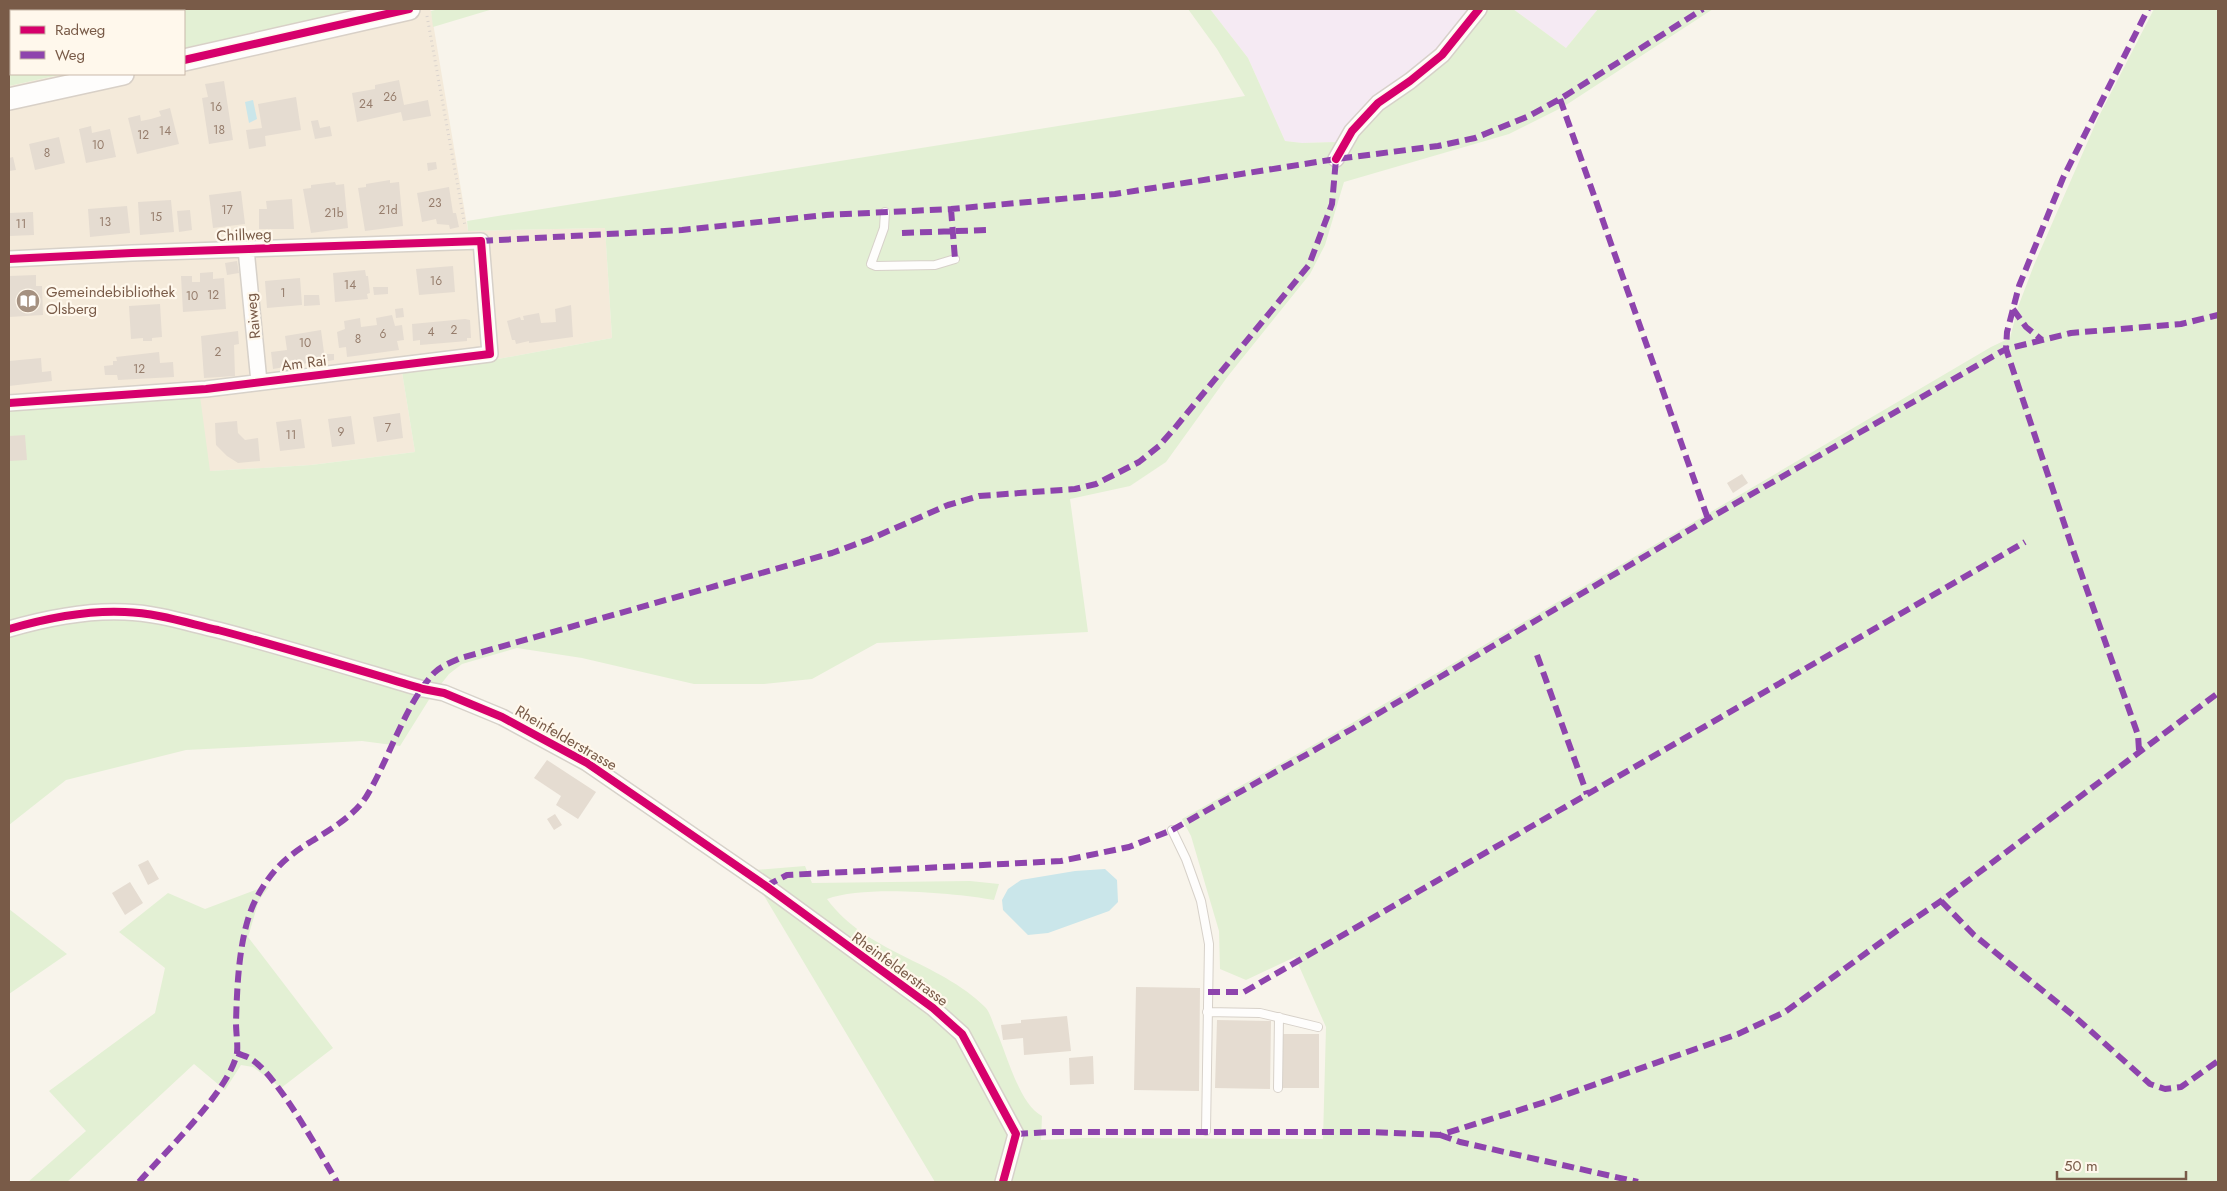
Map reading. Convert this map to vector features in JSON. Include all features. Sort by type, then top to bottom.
[{"type":"street","points":[[185,60],[409,9]]},
{"type":"street","points":[[1336,158],[1352,131],[1378,103],[1410,81],[1442,55],[1479,9]]},
{"type":"street","points":[[9,99],[118,75]]},
{"type":"street","name":"Chillweg","points":[[9,260],[473,241]]},
{"type":"street","name":"Am Rai","points":[[9,403],[206,389],[490,354],[473,241]]},
{"type":"street","name":"Raiweg","points":[[246,249],[259,382]]},
{"type":"street","name":"Rheinfelderstrasse","points":[[9,629],[61,616],[90,612],[154,614],[444,693],[502,717],[587,763],[766,886],[933,1008],[962,1034],[1016,1134],[1003,1182]]},
{"type":"lane","points":[[885,212],[884,228],[871,264],[876,266],[935,265],[955,259]]},
{"type":"lane","points":[[1172,830],[1186,859],[1201,901],[1209,944],[1206,1131]]},
{"type":"lane","points":[[1207,1012],[1260,1013],[1318,1027]]},
{"type":"lane","points":[[1278,1088],[1279,1017]]},
{"type":"path","points":[[426,9],[465,221],[473,241]]},
{"type":"shaded area","points":[[361,9],[429,9],[431,11],[468,231],[605,228],[612,338],[498,359],[402,372],[415,452],[311,465],[210,471],[9,409],[9,86],[59,75],[185,75],[185,48]]},
{"type":"shaded area","points":[[1210,9],[1474,9],[1451,37],[1426,61],[1371,98],[1336,142],[1302,143],[1285,141],[1248,58]]},
{"type":"shaded area","points":[[1513,9],[1598,9],[1566,48]]},
{"type":"green space","points":[[9,9],[361,9],[185,48],[185,10],[10,10],[10,75],[59,75],[9,86]]},
{"type":"green space","points":[[439,9],[493,9],[433,27],[431,11]]},
{"type":"green space","points":[[1188,9],[1210,9],[1248,58],[1285,141],[1302,143],[1336,142],[1371,98],[1426,61],[1451,37],[1474,9],[1513,9],[1566,48],[1598,9],[1713,9],[1563,107],[1509,134],[1344,182],[1325,245],[1310,274],[1228,376],[1166,462],[1130,486],[1070,499],[1088,632],[877,643],[812,679],[764,684],[694,684],[582,658],[517,648],[462,664],[449,674],[430,698],[400,746],[362,741],[186,750],[66,780],[9,825],[9,409],[200,396],[210,471],[311,465],[415,452],[402,372],[498,359],[612,338],[605,228],[468,231],[467,221],[1245,96],[1217,49]]},
{"type":"green space","points":[[2154,9],[2218,9],[2218,1182],[935,1182],[763,894],[746,881],[755,870],[805,866],[812,883],[970,881],[999,884],[994,900],[933,893],[886,891],[863,892],[827,899],[843,917],[862,932],[882,945],[946,978],[967,991],[985,1007],[991,1017],[1026,1101],[1042,1116],[1041,1140],[1084,1138],[1323,1139],[1326,1027],[1295,957],[1246,980],[1220,969],[1219,931],[1191,836],[1182,819],[1340,730],[1991,347],[2010,338],[2018,307],[2034,265],[2098,118]]},
{"type":"green space","points":[[269,887],[259,900],[248,937],[333,1048],[281,1088],[253,1067],[241,1065],[225,1090],[194,1064],[67,1182],[28,1182],[86,1131],[49,1091],[155,1013],[165,968],[119,932],[168,893],[205,909],[258,889]]},
{"type":"green space","points":[[9,909],[67,954],[9,994]]},
{"type":"water","points":[[253,100],[257,119],[249,123],[245,102]]},
{"type":"water","points":[[1105,869],[1117,880],[1118,902],[1109,911],[1048,933],[1028,935],[1003,910],[1002,900],[1008,889],[1021,880],[1075,871]]},
{"type":"building","points":[[399,80],[404,105],[428,100],[431,116],[403,121],[401,112],[357,122],[352,93],[375,89],[375,85]]},
{"type":"building","points":[[224,81],[233,140],[209,144],[202,98],[208,97],[205,84]]},
{"type":"building","points":[[296,97],[301,130],[265,136],[266,146],[249,149],[246,130],[262,128],[258,104]]},
{"type":"building","points":[[170,108],[179,144],[137,154],[128,118],[140,115],[141,121],[151,119],[161,116],[159,111]]},
{"type":"building","points":[[318,120],[320,128],[330,126],[332,136],[315,139],[311,121]]},
{"type":"building","points":[[91,126],[92,133],[110,129],[116,157],[86,163],[79,129]]},
{"type":"building","points":[[59,137],[65,163],[35,170],[29,144]]},
{"type":"building","points":[[13,157],[16,170],[9,171],[9,158]]},
{"type":"building","points":[[436,162],[437,169],[428,171],[427,163]]},
{"type":"building","points":[[390,180],[390,183],[399,182],[403,226],[365,231],[358,188],[366,187],[366,184]]},
{"type":"building","points":[[335,182],[336,185],[344,184],[348,228],[311,233],[303,189],[311,188],[311,185]]},
{"type":"building","points":[[449,187],[453,213],[456,213],[459,227],[450,229],[449,225],[437,224],[436,219],[422,222],[417,193]]},
{"type":"building","points":[[241,191],[245,224],[213,228],[209,195]]},
{"type":"building","points":[[292,199],[294,229],[259,229],[259,209],[267,209],[266,201]]},
{"type":"building","points":[[171,200],[174,232],[140,235],[138,202]]},
{"type":"building","points":[[127,206],[130,233],[90,237],[88,209]]},
{"type":"building","points":[[190,210],[192,230],[179,232],[177,211]]},
{"type":"building","points":[[33,212],[34,235],[9,236],[9,213]]},
{"type":"building","points":[[237,261],[239,273],[227,275],[225,263]]},
{"type":"building","points":[[453,266],[455,292],[419,295],[416,269]]},
{"type":"building","points":[[365,270],[366,276],[368,276],[370,293],[367,294],[368,299],[335,302],[333,273]]},
{"type":"building","points":[[213,272],[213,279],[224,278],[226,309],[183,312],[181,276],[192,276],[192,282],[200,282],[200,273]]},
{"type":"building","points":[[36,275],[36,286],[42,286],[43,315],[9,317],[9,276]]},
{"type":"building","points":[[300,278],[302,305],[267,308],[265,281]]},
{"type":"building","points":[[373,287],[388,287],[388,294],[374,295]]},
{"type":"building","points":[[304,295],[319,295],[320,305],[304,306]]},
{"type":"building","points":[[160,304],[162,337],[152,338],[152,341],[143,341],[143,338],[131,339],[129,306]]},
{"type":"building","points":[[571,305],[573,337],[516,344],[515,340],[512,340],[507,321],[520,317],[521,320],[524,320],[523,316],[539,313],[541,323],[556,322],[555,309]]},
{"type":"building","points":[[403,308],[404,317],[396,318],[395,309]]},
{"type":"building","points":[[392,315],[395,326],[402,325],[404,340],[397,341],[399,350],[347,357],[346,347],[339,348],[337,332],[345,329],[344,321],[360,318],[361,327],[377,325],[376,318]]},
{"type":"building","points":[[470,320],[471,338],[467,338],[467,341],[420,345],[420,340],[413,341],[412,324]]},
{"type":"building","points":[[321,330],[325,360],[273,369],[271,352],[287,350],[285,336]]},
{"type":"building","points":[[238,331],[239,344],[234,345],[235,376],[204,378],[201,336]]},
{"type":"building","points":[[159,352],[160,363],[173,362],[174,377],[118,380],[117,375],[105,375],[104,366],[113,365],[113,361],[117,361],[116,357]]},
{"type":"building","points":[[327,354],[334,354],[334,360],[328,361]]},
{"type":"building","points":[[41,358],[42,372],[51,371],[52,381],[9,386],[9,361]]},
{"type":"building","points":[[400,413],[403,438],[377,442],[373,417]]},
{"type":"building","points":[[351,416],[355,444],[332,447],[328,419]]},
{"type":"building","points":[[301,419],[305,448],[280,451],[276,422]]},
{"type":"building","points":[[237,421],[238,433],[245,440],[258,438],[260,461],[238,463],[227,456],[216,445],[215,423]]},
{"type":"building","points":[[25,435],[27,460],[9,461],[9,436]]},
{"type":"building","points":[[1742,474],[1748,483],[1733,493],[1727,483]]},
{"type":"building","points":[[547,760],[596,792],[578,819],[556,805],[561,796],[534,778]]},
{"type":"building","points":[[555,814],[562,825],[554,830],[547,819]]},
{"type":"building","points":[[148,860],[159,879],[148,885],[138,865]]},
{"type":"building","points":[[130,882],[143,903],[125,915],[112,893]]},
{"type":"building","points":[[1136,987],[1200,988],[1199,1091],[1134,1090]]},
{"type":"building","points":[[1067,1016],[1071,1051],[1024,1055],[1023,1038],[1003,1040],[1001,1025],[1021,1023],[1021,1020]]},
{"type":"building","points":[[1217,1020],[1271,1021],[1270,1089],[1215,1088]]},
{"type":"building","points":[[1283,1034],[1319,1034],[1319,1088],[1283,1088]]},
{"type":"building","points":[[1093,1056],[1094,1084],[1070,1085],[1069,1058]]},
{"type":"marked path","points":[[481,241],[682,230],[826,215],[951,209],[1115,194],[1336,159],[1438,146],[1475,138],[1529,116],[1560,99],[1703,9]]},
{"type":"marked path","points":[[766,886],[787,875],[1061,861],[1129,847],[1172,830],[1352,729],[1708,519],[2006,349],[2007,332],[2019,286],[2063,178],[2148,9]]},
{"type":"marked path","points":[[1560,99],[1708,519]]},
{"type":"marked path","points":[[139,1182],[210,1102],[232,1068],[237,1053],[236,1023],[240,958],[246,925],[260,891],[285,860],[344,820],[362,803],[377,778],[415,699],[434,673],[447,664],[461,658],[832,553],[870,539],[948,505],[979,496],[1075,489],[1096,484],[1139,462],[1159,446],[1174,429],[1309,265],[1332,204],[1336,159]]},
{"type":"marked path","points":[[951,209],[955,259]]},
{"type":"marked path","points":[[902,233],[988,230]]},
{"type":"marked path","points":[[2013,309],[2026,327],[2042,340]]},
{"type":"marked path","points":[[2139,750],[2138,735],[2074,553],[2006,349],[2071,333],[2181,324],[2218,315]]},
{"type":"marked path","points":[[1208,992],[1244,992],[2025,542]]},
{"type":"marked path","points":[[1537,655],[1587,794]]},
{"type":"marked path","points":[[1016,1134],[1050,1132],[1370,1132],[1440,1135],[1545,1102],[1738,1034],[1785,1012],[1941,901],[2218,693]]},
{"type":"marked path","points":[[1941,901],[1974,935],[2074,1016],[2150,1084],[2165,1089],[2181,1087],[2218,1061]]},
{"type":"marked path","points":[[237,1053],[251,1059],[273,1081],[285,1097],[337,1182]]},
{"type":"marked path","points":[[1440,1135],[1460,1142],[1638,1182]]},
{"type":"cycle path","points":[[185,60],[409,9]]},
{"type":"cycle path","points":[[1336,159],[1352,131],[1378,103],[1410,81],[1442,55],[1479,9]]},
{"type":"cycle path","points":[[9,259],[481,241],[490,354],[206,389],[9,403]]},
{"type":"cycle path","points":[[9,629],[52,618],[95,612],[149,614],[172,619],[270,644],[423,689],[444,693],[502,717],[587,763],[766,886],[933,1008],[962,1034],[1016,1134],[1003,1182]]},
{"type":"place","name":"Gemeindebibliothek Olsberg","points":[[28,301]]}]
